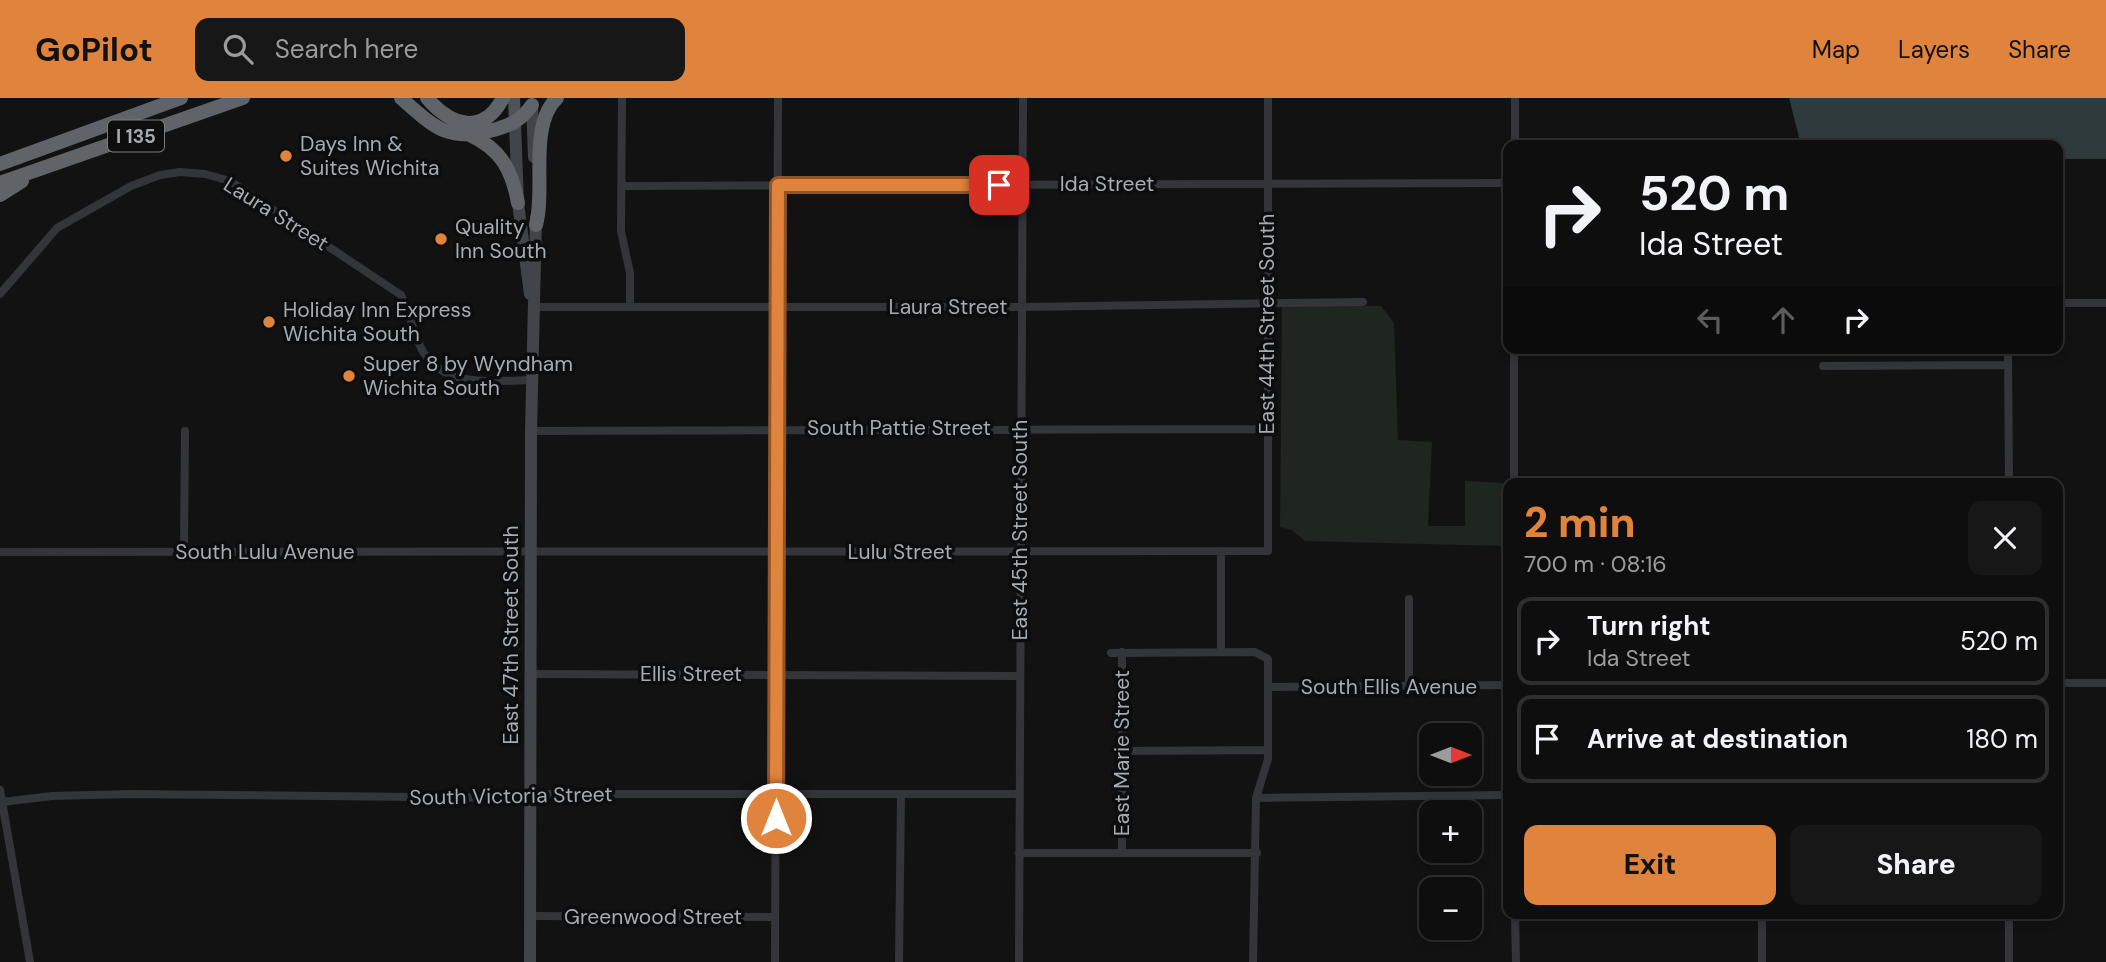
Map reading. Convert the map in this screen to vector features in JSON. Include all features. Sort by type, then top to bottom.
[{"type":"highway","name":"I 135","points":[[0,164],[181,98]]},
{"type":"highway","points":[[237,100],[248,98]]},
{"type":"highway","points":[[401,98],[431,125],[456,136],[515,124],[532,101]]},
{"type":"highway","points":[[427,98],[444,116],[471,124],[493,114],[503,98]]},
{"type":"highway","points":[[536,225],[541,206],[541,130],[546,115],[557,98]]},
{"type":"highway","name":"I 135","points":[[41,170],[237,100]]},
{"type":"highway","points":[[470,135],[491,146],[504,160],[518,203]]},
{"type":"highway","points":[[0,183],[41,170]]},
{"type":"highway","points":[[0,195],[41,170]]},
{"type":"main road","name":"East 47th Street South","points":[[514,98],[518,203],[533,307]]},
{"type":"main road","name":"East 47th Street South","points":[[530,962],[531,430],[536,225],[532,101]]},
{"type":"street","points":[[622,98],[621,231],[629,273],[631,307]]},
{"type":"street","points":[[775,962],[778,98]]},
{"type":"street","name":"East 45th Street South","points":[[1019,962],[1023,98]]},
{"type":"street","name":"East 44th Street South","points":[[1268,98],[1268,551]]},
{"type":"street","points":[[1515,98],[1515,140]]},
{"type":"street","name":"Laura Street","points":[[0,294],[57,228],[131,187],[160,175],[205,174],[238,186],[401,295],[412,315],[419,345],[428,360],[441,371],[457,378],[485,382],[532,380]]},
{"type":"street","name":"Ida Street","points":[[622,186],[1503,183]]},
{"type":"street","name":"Laura Street","points":[[533,307],[1022,307],[1363,302]]},
{"type":"street","points":[[2063,303],[2106,303]]},
{"type":"street","points":[[1514,354],[1514,478]]},
{"type":"street","points":[[2008,354],[2009,478]]},
{"type":"street","points":[[1823,366],[2008,365]]},
{"type":"street","name":"South Pattie Street","points":[[531,430],[1268,429]]},
{"type":"street","points":[[184,552],[185,431]]},
{"type":"street","points":[[1221,551],[1221,652]]},
{"type":"street","name":"Lulu Street","points":[[531,552],[1268,551]]},
{"type":"street","name":"South Lulu Avenue","points":[[0,552],[531,552]]},
{"type":"street","points":[[1409,599],[1409,687]]},
{"type":"street","name":"East Marie Street","points":[[1122,652],[1122,853]]},
{"type":"street","points":[[1111,653],[1255,652],[1268,659],[1268,750],[1265,774],[1256,798],[1253,962]]},
{"type":"street","name":"Ellis Street","points":[[531,674],[1020,676]]},
{"type":"street","points":[[2063,683],[2106,682]]},
{"type":"street","name":"South Ellis Avenue","points":[[1269,687],[1503,685]]},
{"type":"street","points":[[1122,751],[1268,750]]},
{"type":"street","points":[[0,790],[30,962]]},
{"type":"street","name":"South Victoria Street","points":[[2,802],[52,796],[130,794],[1019,794]]},
{"type":"street","points":[[899,962],[901,794]]},
{"type":"street","points":[[1256,798],[1503,794]]},
{"type":"street","points":[[1019,853],[1257,853]]},
{"type":"street","name":"Greenwood Street","points":[[530,916],[775,917]]},
{"type":"street","points":[[1516,919],[1516,962]]},
{"type":"street","points":[[1762,919],[1762,962]]},
{"type":"street","points":[[2009,919],[2009,962]]},
{"type":"shaded area","points":[[1789,98],[2106,98],[2106,159],[2063,159],[2063,140],[1800,140]]},
{"type":"shaded area","points":[[1282,305],[1381,306],[1394,323],[1398,440],[1432,442],[1428,526],[1465,526],[1465,481],[1503,483],[1503,546],[1305,541],[1292,530],[1280,527]]},
{"type":"place","name":"Days Inn & Suites Wichita","points":[[286,156]]},
{"type":"place","name":"Quality Inn South","points":[[441,239]]},
{"type":"place","name":"Holiday Inn Express Wichita South","points":[[269,322]]},
{"type":"place","name":"Super 8 by Wyndham Wichita South","points":[[349,376]]},
{"type":"route","points":[[776,818],[778,185],[999,185]]}]
